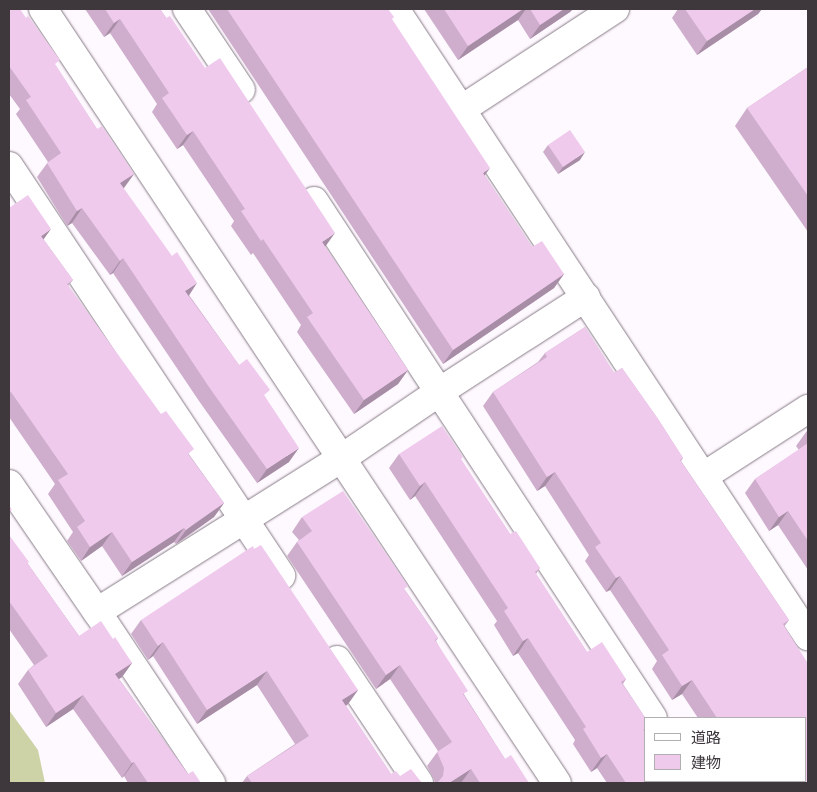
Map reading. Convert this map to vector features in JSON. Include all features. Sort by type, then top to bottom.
[{"type":"street","points":[[43,9],[557,783]]},
{"type":"street","points":[[187,9],[253,109]]},
{"type":"street","points":[[395,9],[808,636]]},
{"type":"street","points":[[462,108],[606,11]]},
{"type":"street","points":[[9,166],[294,594]]},
{"type":"street","points":[[302,184],[652,717]]},
{"type":"street","points":[[97,612],[342,458],[439,392],[586,297]]},
{"type":"street","points":[[704,476],[808,409]]},
{"type":"street","points":[[9,484],[211,783]]},
{"type":"street","points":[[321,635],[419,783]]},
{"type":"green space","points":[[9,710],[38,750],[45,783],[9,783]]},
{"type":"building","points":[[9,9],[20,9],[26,18],[28,16],[60,60],[55,64],[97,129],[102,126],[134,174],[120,183],[172,256],[177,252],[197,283],[185,291],[239,365],[247,359],[270,390],[264,395],[299,448],[267,469],[209,387],[123,258],[120,261],[82,208],[77,211],[47,163],[61,153],[26,100],[31,97],[9,66]]},
{"type":"building","points":[[105,9],[160,9],[166,18],[170,16],[205,68],[220,58],[335,233],[322,242],[408,370],[364,400],[307,317],[313,313],[263,239],[261,241],[241,211],[245,209],[193,131],[187,135],[162,98],[169,93],[120,19],[114,23]]},
{"type":"building","points":[[227,9],[388,9],[394,17],[392,19],[490,168],[483,173],[532,247],[542,241],[564,274],[453,350]]},
{"type":"building","points":[[444,9],[523,9],[468,46]]},
{"type":"building","points":[[530,9],[564,9],[540,25]]},
{"type":"building","points":[[685,9],[755,9],[707,41]]},
{"type":"building","points":[[808,67],[808,196],[747,108]]},
{"type":"building","points":[[570,130],[585,152],[563,167],[548,145]]},
{"type":"building","points":[[28,195],[51,229],[41,236],[73,280],[67,284],[161,414],[166,411],[194,449],[188,454],[224,503],[186,530],[184,528],[132,562],[112,532],[90,547],[77,527],[85,521],[58,480],[68,474],[11,392],[9,393],[9,208]]},
{"type":"building","points":[[585,327],[614,373],[622,368],[658,419],[683,458],[680,460],[789,620],[783,624],[808,664],[808,783],[724,783],[807,782],[807,717],[716,717],[692,680],[682,686],[662,655],[669,650],[620,576],[616,578],[595,547],[601,543],[555,472],[547,477],[493,392],[547,357],[545,353]]},
{"type":"building","points":[[442,426],[463,457],[461,459],[510,534],[516,531],[540,568],[535,572],[587,652],[602,642],[626,679],[621,682],[645,717],[643,730],[644,782],[678,783],[626,783],[607,754],[601,758],[583,729],[586,727],[528,638],[523,641],[504,611],[508,608],[425,482],[420,486],[399,454]]},
{"type":"building","points":[[808,443],[808,541],[788,511],[779,517],[755,479]]},
{"type":"building","points":[[343,491],[408,586],[404,589],[438,638],[435,640],[468,691],[463,694],[505,759],[511,755],[529,783],[480,783],[471,769],[449,783],[433,783],[438,782],[443,776],[444,768],[437,752],[452,742],[400,665],[386,675],[297,542],[312,531],[302,517]]},
{"type":"building","points":[[9,535],[79,636],[101,621],[113,639],[115,637],[132,663],[115,674],[188,774],[193,771],[201,783],[148,783],[83,695],[56,713],[28,670],[48,656],[9,601]]},
{"type":"building","points":[[261,545],[358,690],[342,700],[391,774],[396,771],[400,776],[411,769],[422,783],[252,783],[247,776],[309,736],[267,671],[207,710],[163,642],[158,646],[141,620],[253,546],[254,549]]}]
